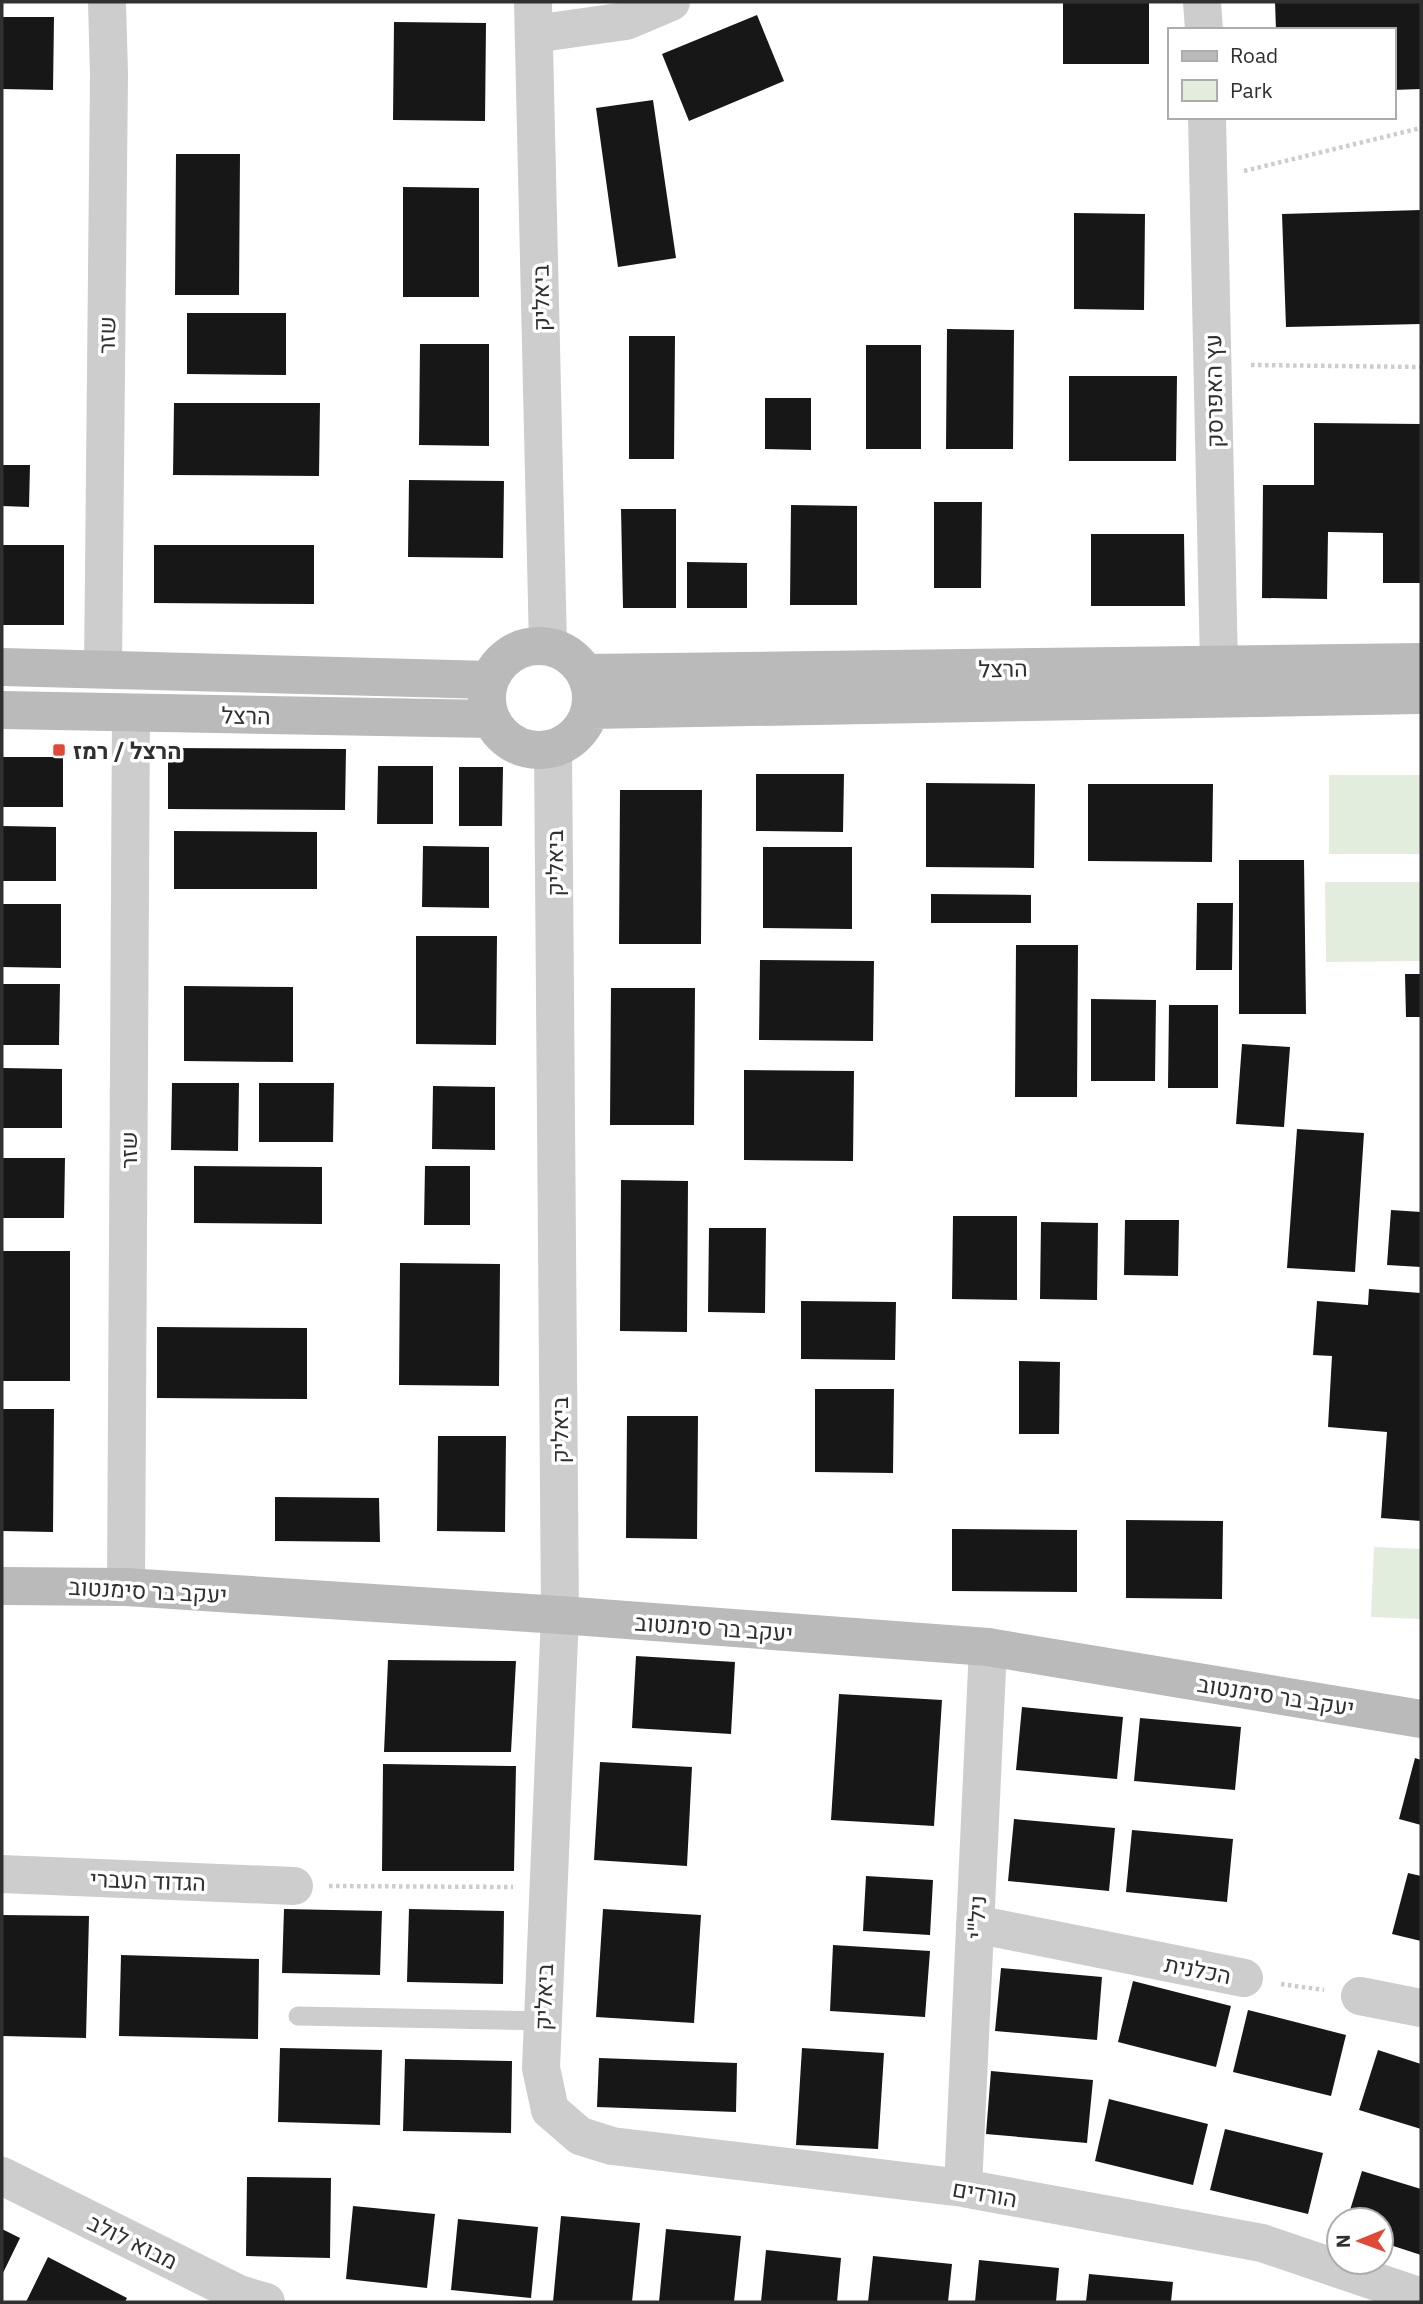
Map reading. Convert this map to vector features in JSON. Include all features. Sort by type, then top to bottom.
[{"type":"street","name":"שזר","points":[[103,669],[109,74],[107,2]]},
{"type":"street","name":"ביאליק","points":[[548,646],[534,18],[626,20],[671,2]]},
{"type":"street","points":[[1202,2],[1203,28]]},
{"type":"street","name":"עץ האפרסק","points":[[1207,119],[1219,665]]},
{"type":"street","points":[[548,646],[569,656],[587,692],[577,735],[566,744],[553,749],[523,749],[510,743],[498,732],[491,719],[487,706],[489,680],[507,656],[520,649],[548,646]]},
{"type":"street","name":"הרצל","points":[[587,692],[1219,665],[1421,662]]},
{"type":"street","name":"הרצל","points":[[2,667],[489,680]]},
{"type":"street","name":"הרצל","points":[[587,692],[1421,695]]},
{"type":"street","name":"הרצל","points":[[2,710],[491,719]]},
{"type":"street","name":"שזר","points":[[126,1587],[131,714]]},
{"type":"street","name":"ביאליק","points":[[550,2110],[541,2068],[560,1615],[553,749]]},
{"type":"street","name":"יעקב בר סימנטוב","points":[[2,1586],[126,1587],[560,1615],[988,1647],[1421,1719]]},
{"type":"street","name":"ניל\"י","points":[[963,2188],[988,1647]]},
{"type":"street","name":"הגדוד העברי","points":[[2,1874],[294,1885]]},
{"type":"street","name":"הכלנית","points":[[975,1924],[1244,1978]]},
{"type":"street","points":[[1360,1996],[1421,2008]]},
{"type":"street","name":"הורדים","points":[[550,2110],[580,2136],[612,2146],[963,2188],[1262,2244],[1421,2297]]},
{"type":"street","name":"מבוא לולב","points":[[2,2176],[239,2294],[266,2302]]},
{"type":"lane","points":[[298,2016],[542,2021]]},
{"type":"path","points":[[1210,180],[1421,128]]},
{"type":"path","points":[[1212,364],[1421,367]]},
{"type":"path","points":[[294,1885],[548,1887]]},
{"type":"path","name":"הכלנית","points":[[1244,1978],[1360,1996]]},
{"type":"green space","points":[[1329,775],[1421,775],[1421,854],[1329,854]]},
{"type":"green space","points":[[1325,882],[1421,882],[1421,961],[1326,962]]},
{"type":"green space","points":[[1374,1547],[1421,1549],[1421,1619],[1371,1617]]},
{"type":"building","points":[[1063,2],[1149,2],[1149,64],[1063,64]]},
{"type":"building","points":[[1275,2],[1421,2],[1421,89],[1395,90],[1395,28],[1276,28]]},
{"type":"building","points":[[757,15],[784,81],[689,121],[662,54]]},
{"type":"building","points":[[2,17],[54,17],[53,90],[2,89]]},
{"type":"building","points":[[394,22],[486,23],[485,121],[393,120]]},
{"type":"building","points":[[653,100],[676,258],[618,267],[596,108]]},
{"type":"building","points":[[176,154],[240,154],[239,295],[175,295]]},
{"type":"building","points":[[403,187],[479,188],[479,297],[403,297]]},
{"type":"building","points":[[1421,210],[1421,324],[1286,327],[1282,214]]},
{"type":"building","points":[[1074,213],[1145,214],[1144,310],[1074,309]]},
{"type":"building","points":[[187,313],[286,313],[286,375],[187,374]]},
{"type":"building","points":[[947,329],[1014,330],[1013,449],[946,449]]},
{"type":"building","points":[[629,336],[675,336],[674,459],[629,459]]},
{"type":"building","points":[[420,344],[489,344],[489,446],[419,445]]},
{"type":"building","points":[[866,345],[921,345],[921,449],[866,449]]},
{"type":"building","points":[[1069,376],[1177,376],[1176,461],[1069,461]]},
{"type":"building","points":[[765,398],[811,398],[811,450],[765,449]]},
{"type":"building","points":[[174,403],[320,403],[319,476],[173,475]]},
{"type":"building","points":[[1314,423],[1421,424],[1421,583],[1383,583],[1383,533],[1328,532],[1327,599],[1262,598],[1263,485],[1314,485]]},
{"type":"building","points":[[2,465],[30,465],[29,507],[2,506]]},
{"type":"building","points":[[409,480],[504,481],[503,558],[408,557]]},
{"type":"building","points":[[934,502],[982,502],[981,588],[934,588]]},
{"type":"building","points":[[791,505],[857,506],[857,605],[790,605]]},
{"type":"building","points":[[621,509],[676,509],[676,608],[623,608]]},
{"type":"building","points":[[1091,534],[1184,534],[1185,606],[1091,606]]},
{"type":"building","points":[[2,545],[64,545],[64,625],[2,625]]},
{"type":"building","points":[[154,545],[314,545],[314,604],[154,603]]},
{"type":"building","points":[[687,562],[747,563],[747,608],[687,608]]},
{"type":"building","points":[[168,748],[346,749],[345,810],[168,809]]},
{"type":"building","points":[[2,757],[63,757],[63,807],[2,807]]},
{"type":"building","points":[[378,766],[433,766],[433,824],[377,824]]},
{"type":"building","points":[[459,767],[503,767],[502,826],[459,826]]},
{"type":"building","points":[[756,774],[844,774],[843,832],[756,831]]},
{"type":"building","points":[[926,783],[1035,784],[1034,868],[926,867]]},
{"type":"building","points":[[1088,784],[1213,784],[1212,862],[1088,861]]},
{"type":"building","points":[[620,790],[702,790],[701,944],[619,944]]},
{"type":"building","points":[[2,826],[56,827],[56,881],[2,881]]},
{"type":"building","points":[[174,831],[317,832],[317,889],[174,889]]},
{"type":"building","points":[[423,846],[489,847],[489,908],[422,907]]},
{"type":"building","points":[[763,847],[852,847],[852,929],[763,928]]},
{"type":"building","points":[[1239,860],[1304,860],[1306,1014],[1239,1014]]},
{"type":"building","points":[[931,894],[1031,895],[1031,923],[931,923]]},
{"type":"building","points":[[1197,903],[1233,903],[1232,970],[1196,970]]},
{"type":"building","points":[[2,904],[61,904],[61,968],[2,967]]},
{"type":"building","points":[[416,936],[497,936],[496,1045],[416,1044]]},
{"type":"building","points":[[1016,945],[1078,945],[1077,1097],[1015,1097]]},
{"type":"building","points":[[760,960],[874,961],[873,1041],[759,1040]]},
{"type":"building","points":[[1405,974],[1421,974],[1421,1017],[1406,1017]]},
{"type":"building","points":[[2,984],[60,984],[59,1045],[2,1045]]},
{"type":"building","points":[[184,986],[293,987],[293,1062],[184,1061]]},
{"type":"building","points":[[611,988],[695,988],[694,1125],[610,1125]]},
{"type":"building","points":[[1091,999],[1156,1000],[1155,1081],[1091,1081]]},
{"type":"building","points":[[1169,1005],[1218,1005],[1218,1088],[1168,1088]]},
{"type":"building","points":[[1242,1044],[1290,1047],[1284,1127],[1236,1124]]},
{"type":"building","points":[[2,1068],[62,1069],[62,1128],[2,1128]]},
{"type":"building","points":[[744,1070],[854,1071],[853,1161],[744,1160]]},
{"type":"building","points":[[172,1083],[239,1083],[238,1151],[171,1150]]},
{"type":"building","points":[[259,1083],[334,1083],[333,1142],[259,1142]]},
{"type":"building","points":[[433,1086],[495,1087],[495,1150],[432,1149]]},
{"type":"building","points":[[1297,1129],[1364,1133],[1355,1272],[1287,1268]]},
{"type":"building","points":[[2,1158],[65,1158],[64,1218],[2,1218]]},
{"type":"building","points":[[194,1166],[322,1167],[322,1224],[194,1223]]},
{"type":"building","points":[[425,1166],[470,1166],[470,1225],[424,1225]]},
{"type":"building","points":[[621,1180],[688,1181],[687,1332],[620,1331]]},
{"type":"building","points":[[1391,1210],[1421,1212],[1421,1267],[1387,1265]]},
{"type":"building","points":[[953,1216],[1017,1216],[1017,1300],[952,1299]]},
{"type":"building","points":[[1125,1220],[1179,1220],[1178,1276],[1124,1275]]},
{"type":"building","points":[[1041,1222],[1098,1223],[1097,1300],[1040,1299]]},
{"type":"building","points":[[709,1228],[766,1228],[765,1313],[708,1312]]},
{"type":"building","points":[[2,1251],[70,1251],[70,1381],[2,1381]]},
{"type":"building","points":[[400,1263],[500,1264],[499,1386],[399,1385]]},
{"type":"building","points":[[1369,1289],[1421,1293],[1421,1521],[1381,1518],[1387,1432],[1328,1427],[1332,1356],[1313,1355],[1317,1301],[1368,1305]]},
{"type":"building","points":[[801,1301],[896,1302],[895,1360],[801,1359]]},
{"type":"building","points":[[157,1327],[307,1328],[307,1399],[157,1398]]},
{"type":"building","points":[[1019,1361],[1060,1362],[1059,1434],[1019,1434]]},
{"type":"building","points":[[815,1389],[894,1389],[893,1473],[815,1472]]},
{"type":"building","points":[[2,1409],[54,1409],[53,1532],[2,1531]]},
{"type":"building","points":[[627,1416],[698,1416],[697,1539],[626,1538]]},
{"type":"building","points":[[438,1436],[506,1436],[505,1532],[437,1531]]},
{"type":"building","points":[[275,1497],[379,1498],[380,1542],[275,1541]]},
{"type":"building","points":[[1126,1520],[1223,1521],[1222,1599],[1126,1598]]},
{"type":"building","points":[[952,1529],[1077,1530],[1077,1592],[952,1591]]},
{"type":"building","points":[[636,1656],[735,1662],[731,1734],[632,1728]]},
{"type":"building","points":[[388,1660],[516,1661],[511,1752],[384,1752]]},
{"type":"building","points":[[839,1694],[942,1700],[934,1826],[831,1820]]},
{"type":"building","points":[[1022,1707],[1123,1717],[1117,1779],[1016,1770]]},
{"type":"building","points":[[1140,1718],[1241,1727],[1235,1790],[1134,1781]]},
{"type":"building","points":[[1415,1758],[1421,1760],[1421,1825],[1399,1819]]},
{"type":"building","points":[[600,1762],[692,1767],[687,1866],[594,1860]]},
{"type":"building","points":[[383,1764],[516,1766],[514,1871],[382,1871]]},
{"type":"building","points":[[1014,1819],[1115,1828],[1109,1891],[1008,1881]]},
{"type":"building","points":[[1132,1830],[1233,1839],[1227,1902],[1126,1892]]},
{"type":"building","points":[[1408,1873],[1421,1876],[1421,1941],[1392,1934]]},
{"type":"building","points":[[866,1876],[933,1880],[930,1935],[863,1931]]},
{"type":"building","points":[[284,1909],[382,1911],[380,1975],[282,1973]]},
{"type":"building","points":[[409,1909],[504,1911],[503,1984],[407,1982]]},
{"type":"building","points":[[603,1909],[701,1915],[694,2023],[596,2017]]},
{"type":"building","points":[[2,1915],[89,1916],[86,2038],[2,2036]]},
{"type":"building","points":[[833,1945],[930,1951],[925,2017],[830,2011]]},
{"type":"building","points":[[121,1955],[259,1959],[258,2039],[119,2036]]},
{"type":"building","points":[[1001,1968],[1102,1977],[1097,2040],[995,2031]]},
{"type":"building","points":[[1133,1981],[1231,2006],[1216,2067],[1118,2042]]},
{"type":"building","points":[[1248,2010],[1346,2035],[1331,2096],[1233,2072]]},
{"type":"building","points":[[280,2048],[382,2050],[380,2125],[278,2122]]},
{"type":"building","points":[[802,2048],[884,2053],[878,2149],[796,2145]]},
{"type":"building","points":[[1378,2050],[1421,2064],[1421,2129],[1359,2110]]},
{"type":"building","points":[[599,2058],[737,2063],[736,2112],[597,2107]]},
{"type":"building","points":[[405,2059],[512,2061],[511,2133],[403,2131]]},
{"type":"building","points":[[991,2071],[1093,2080],[1087,2143],[986,2134]]},
{"type":"building","points":[[1109,2099],[1208,2124],[1193,2185],[1095,2161]]},
{"type":"building","points":[[1225,2129],[1323,2153],[1308,2214],[1210,2190]]},
{"type":"building","points":[[1362,2171],[1421,2189],[1421,2255],[1395,2247],[1395,2206],[1351,2206]]},
{"type":"building","points":[[247,2177],[331,2178],[330,2258],[246,2256]]},
{"type":"building","points":[[353,2206],[435,2214],[427,2288],[346,2279]]},
{"type":"building","points":[[561,2216],[640,2223],[632,2302],[553,2302]]},
{"type":"building","points":[[458,2219],[538,2227],[531,2298],[451,2290]]},
{"type":"building","points":[[2,2229],[20,2238],[2,2275]]},
{"type":"building","points":[[666,2229],[741,2236],[734,2302],[659,2302]]},
{"type":"building","points":[[766,2250],[841,2258],[837,2302],[761,2302]]},
{"type":"building","points":[[873,2256],[952,2264],[948,2302],[868,2302]]},
{"type":"building","points":[[48,2257],[127,2298],[125,2302],[26,2302]]},
{"type":"building","points":[[979,2260],[1059,2268],[1056,2302],[975,2302]]},
{"type":"building","points":[[1089,2274],[1173,2282],[1171,2302],[1086,2302]]},
{"type":"place","name":"הרצל / רמז","points":[[59,750]]}]
